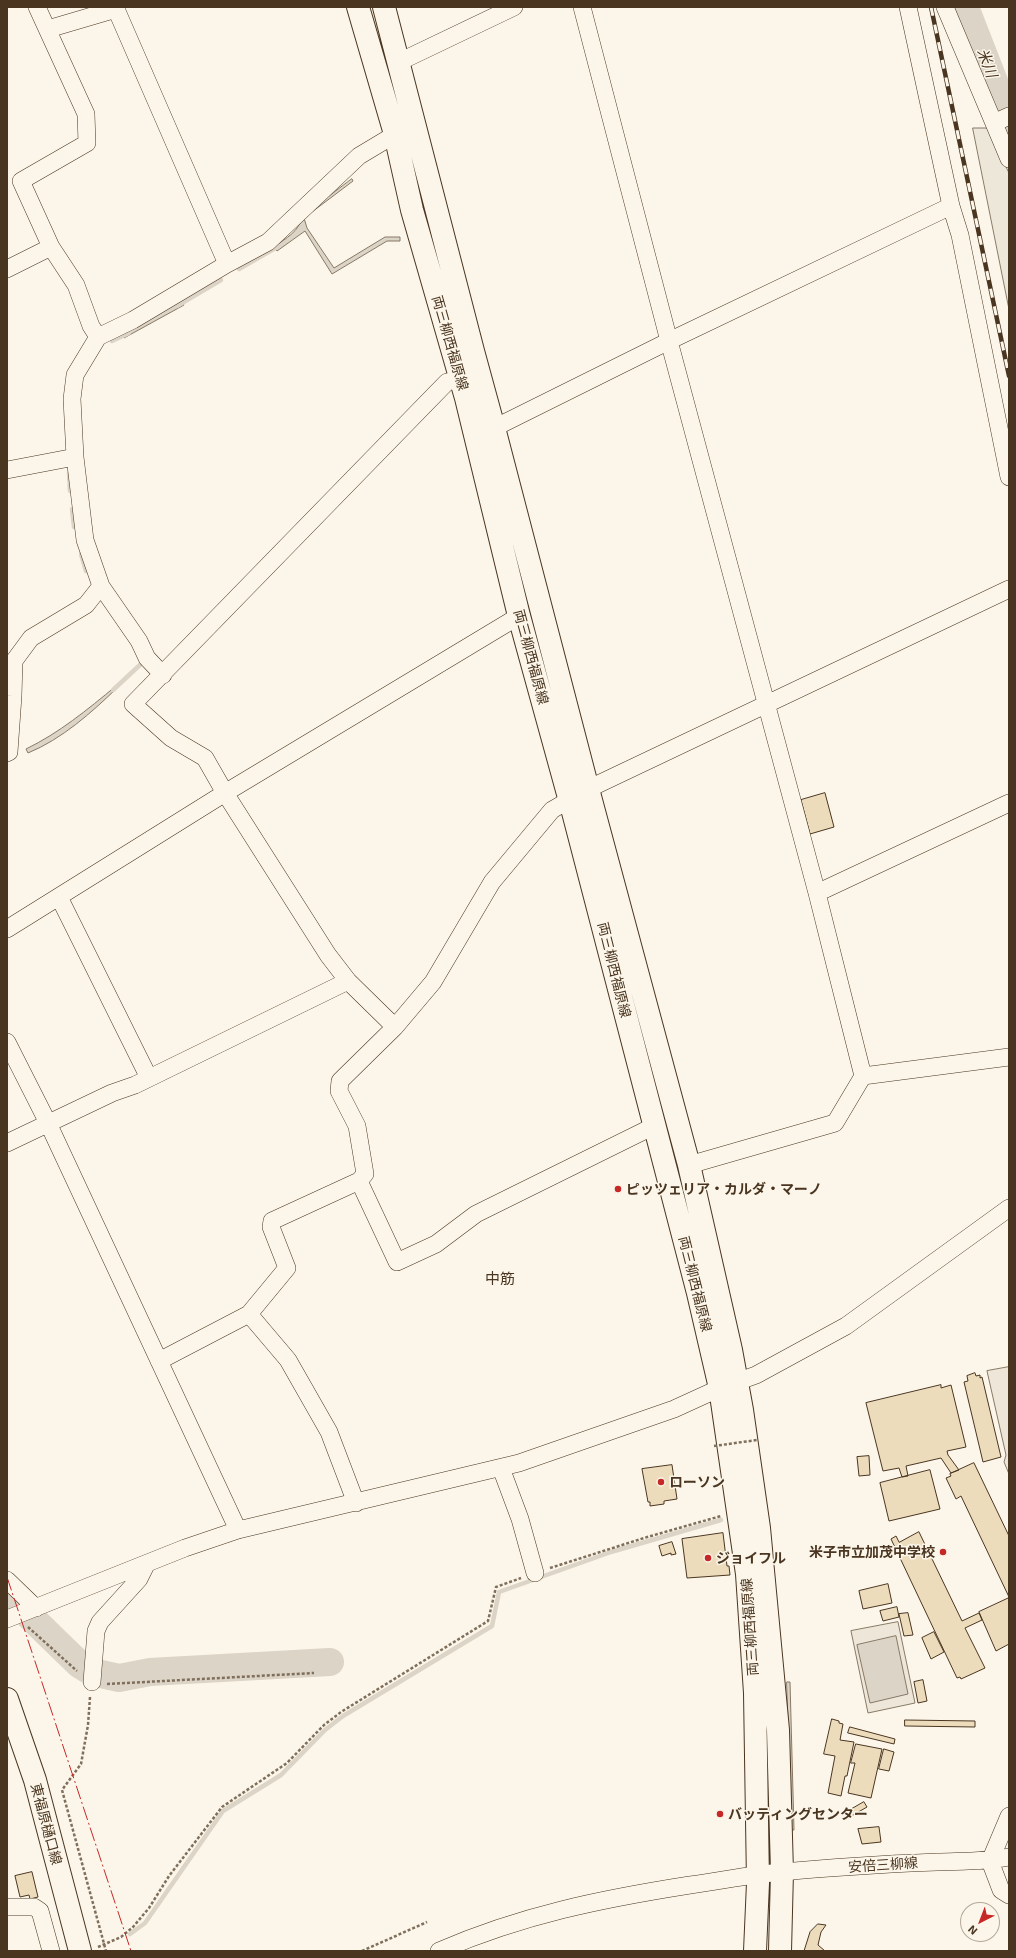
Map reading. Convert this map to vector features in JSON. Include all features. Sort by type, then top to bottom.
[{"type":"main road","name":"両三柳西福原線","points":[[358,7],[404,129],[470,379],[588,789],[689,1165],[729,1385],[759,1528],[778,1730],[782,1872],[780,1951]]},
{"type":"main road","name":"両三柳西福原線","points":[[384,7],[399,62],[404,129]]},
{"type":"main road","name":"両三柳西福原線","points":[[485,431],[519,616],[570,800],[698,1293],[729,1385],[747,1574],[755,1693],[758,1875],[755,1951]]},
{"type":"main road","name":"東福原樋口線","points":[[7,1699],[35,1780],[79,1951]]},
{"type":"street","points":[[37,7],[86,114],[87,143],[22,181],[51,247],[76,285],[91,326],[98,337]]},
{"type":"street","points":[[399,62],[514,7]]},
{"type":"street","points":[[582,7],[669,341],[817,893],[863,1076],[835,1123],[689,1165]]},
{"type":"street","points":[[908,7],[951,206],[960,235],[1009,477]]},
{"type":"street","points":[[945,7],[1000,120],[1009,159]]},
{"type":"street","points":[[48,29],[108,9],[116,9],[227,264]]},
{"type":"street","points":[[162,675],[147,658],[139,641],[97,591],[85,540],[75,457],[72,399],[75,375],[98,337],[133,320],[227,264],[268,242],[359,156],[404,129]]},
{"type":"street","points":[[485,431],[951,206]]},
{"type":"street","points":[[7,269],[51,247]]},
{"type":"street","points":[[395,1027],[348,981],[328,955],[225,793],[205,758],[171,738],[133,704],[447,382],[470,379]]},
{"type":"street","points":[[7,470],[75,457]]},
{"type":"street","points":[[159,1361],[249,1314],[287,1268],[271,1227],[272,1221],[359,1181],[366,1174],[357,1126],[339,1091],[340,1081],[395,1027],[433,982],[492,882],[552,810],[588,789],[766,706],[1009,589]]},
{"type":"street","points":[[7,753],[13,703],[14,661],[31,638],[86,605],[97,591]]},
{"type":"street","points":[[7,929],[225,793],[519,616]]},
{"type":"street","points":[[817,893],[1009,804]]},
{"type":"street","points":[[59,897],[150,1078]]},
{"type":"street","points":[[7,1143],[112,1093],[150,1078],[348,981]]},
{"type":"street","points":[[7,1042],[48,1123],[238,1530]]},
{"type":"street","points":[[863,1076],[1009,1058]]},
{"type":"street","points":[[359,1181],[397,1262],[436,1244],[476,1214],[654,1126]]},
{"type":"street","points":[[13,1617],[146,1565],[185,1548],[238,1530],[519,1463],[674,1408],[772,1368],[846,1326],[1009,1208]]},
{"type":"street","points":[[249,1314],[292,1367],[329,1432],[356,1503]]},
{"type":"street","points":[[501,1468],[520,1519],[535,1573]]},
{"type":"street","points":[[92,1682],[96,1631],[100,1622],[139,1579],[146,1565]]},
{"type":"street","points":[[7,1580],[35,1608]]},
{"type":"street","points":[[1009,1816],[990,1861],[1001,1890],[1009,1895]]},
{"type":"street","name":"安倍三柳線","points":[[439,1951],[481,1934],[537,1915],[600,1901],[758,1875],[782,1872],[937,1862],[990,1861],[1009,1858]]},
{"type":"street","points":[[7,1907],[34,1908],[40,1911],[52,1951]]},
{"type":"path","points":[[716,1440],[716,1446],[759,1439],[761,1445]]},
{"type":"path","points":[[79,1951],[104,1946],[121,1937],[133,1927],[149,1908],[169,1876],[222,1807],[288,1763],[324,1725],[341,1712],[488,1622],[494,1590],[497,1586],[644,1538],[722,1516]]},
{"type":"path","points":[[13,1617],[92,1682],[118,1685],[314,1673]]},
{"type":"path","points":[[92,1682],[88,1725],[81,1764],[62,1790],[106,1951]]},
{"type":"path","points":[[362,1951],[427,1922]]},
{"type":"shaded area","points":[[973,128],[987,128],[1009,173],[1009,309]]},
{"type":"shaded area","points":[[352,179],[353,181],[304,218],[307,228],[334,268],[385,237],[400,237],[400,241],[387,241],[332,274],[305,231],[277,251],[274,247],[295,231],[302,217]]},
{"type":"shaded area","points":[[181,301],[184,305],[124,338],[122,334]]},
{"type":"shaded area","points":[[116,686],[117,688],[76,725],[41,747],[28,753],[26,749],[50,736]]},
{"type":"shaded area","points":[[1009,1367],[1009,1474],[1004,1462],[1006,1455],[987,1371]]},
{"type":"shaded area","points":[[898,1622],[915,1703],[868,1713],[851,1631]]},
{"type":"shaded area","points":[[896,1636],[908,1694],[870,1703],[857,1645]]},
{"type":"shaded area","points":[[787,1682],[790,1682],[794,1830],[792,1830]]},
{"type":"building","points":[[825,793],[834,827],[810,834],[801,800]]},
{"type":"building","points":[[975,1373],[976,1376],[980,1375],[980,1378],[982,1377],[1001,1457],[983,1462],[964,1382],[968,1381],[967,1376]]},
{"type":"building","points":[[941,1385],[941,1388],[951,1385],[966,1447],[947,1451],[948,1455],[959,1470],[951,1473],[941,1458],[906,1466],[908,1476],[902,1477],[899,1468],[883,1471],[866,1403]]},
{"type":"building","points":[[869,1456],[870,1475],[859,1476],[857,1457]]},
{"type":"building","points":[[974,1463],[1009,1536],[1009,1597],[961,1496],[956,1499],[946,1478],[951,1476],[950,1474]]},
{"type":"building","points":[[672,1465],[677,1499],[664,1501],[664,1504],[650,1506],[642,1469]]},
{"type":"building","points":[[930,1470],[940,1509],[889,1521],[880,1483]]},
{"type":"building","points":[[919,1532],[962,1621],[979,1613],[982,1620],[965,1628],[985,1668],[961,1679],[960,1677],[957,1678],[891,1539],[896,1536],[899,1542]]},
{"type":"building","points":[[723,1533],[727,1566],[729,1566],[730,1575],[687,1578],[682,1539]]},
{"type":"building","points":[[672,1542],[676,1554],[671,1555],[671,1553],[662,1556],[659,1546]]},
{"type":"building","points":[[888,1584],[892,1603],[863,1609],[859,1591]]},
{"type":"building","points":[[1009,1598],[1009,1644],[996,1651],[979,1612]]},
{"type":"building","points":[[897,1607],[899,1617],[883,1621],[880,1611]]},
{"type":"building","points":[[908,1613],[913,1635],[904,1636],[899,1614]]},
{"type":"building","points":[[934,1632],[944,1652],[931,1659],[922,1638]]},
{"type":"building","points":[[923,1680],[927,1701],[918,1703],[914,1682]]},
{"type":"building","points":[[832,1719],[843,1724],[840,1740],[854,1742],[841,1796],[828,1793],[835,1756],[824,1754]]},
{"type":"building","points":[[905,1720],[975,1721],[975,1727],[905,1726]]},
{"type":"building","points":[[850,1727],[895,1739],[894,1744],[848,1733]]},
{"type":"building","points":[[856,1744],[882,1749],[871,1798],[848,1793],[855,1763],[851,1763]]},
{"type":"building","points":[[884,1749],[894,1752],[889,1771],[879,1769]]},
{"type":"building","points":[[864,1802],[867,1807],[848,1818],[845,1813]]},
{"type":"building","points":[[879,1827],[881,1842],[862,1844],[858,1829]]},
{"type":"building","points":[[32,1872],[38,1897],[30,1899],[29,1895],[20,1897],[15,1876]]},
{"type":"building","points":[[818,1924],[826,1925],[821,1932],[818,1945],[825,1951],[804,1951],[810,1932]]},
{"type":"waterway","name":"米川","points":[[965,7],[1009,120]]},
{"type":"waterway","points":[[239,269],[279,246]]},
{"type":"waterway","points":[[177,306],[221,280]]},
{"type":"waterway","points":[[112,341],[129,333]]},
{"type":"waterway","points":[[69,473],[70,491]]},
{"type":"waterway","points":[[72,509],[74,527]]},
{"type":"waterway","points":[[81,554],[86,571]]},
{"type":"waterway","points":[[113,690],[142,663],[141,659]]},
{"type":"waterway","points":[[130,1934],[145,1923],[223,1811],[281,1775],[325,1730],[343,1716],[492,1626],[499,1592],[611,1552],[721,1520]]},
{"type":"waterway","points":[[7,1594],[79,1664],[92,1672],[119,1678],[150,1672],[330,1662]]},
{"type":"railway","points":[[931,7],[1009,376]]},
{"type":"power","points":[[7,1577],[131,1951]]},
{"type":"place","name":"ピッツェリア・カルダ・マーノ","points":[[618,1189]]},
{"type":"place","name":"ローソン","points":[[661,1482]]},
{"type":"place","name":"米子市立加茂中学校","points":[[943,1552]]},
{"type":"place","name":"ジョイフル","points":[[708,1558]]},
{"type":"place","name":"バッティングセンター","points":[[720,1814]]},
{"type":"district","name":"中筋","points":[[500,1279]]}]
